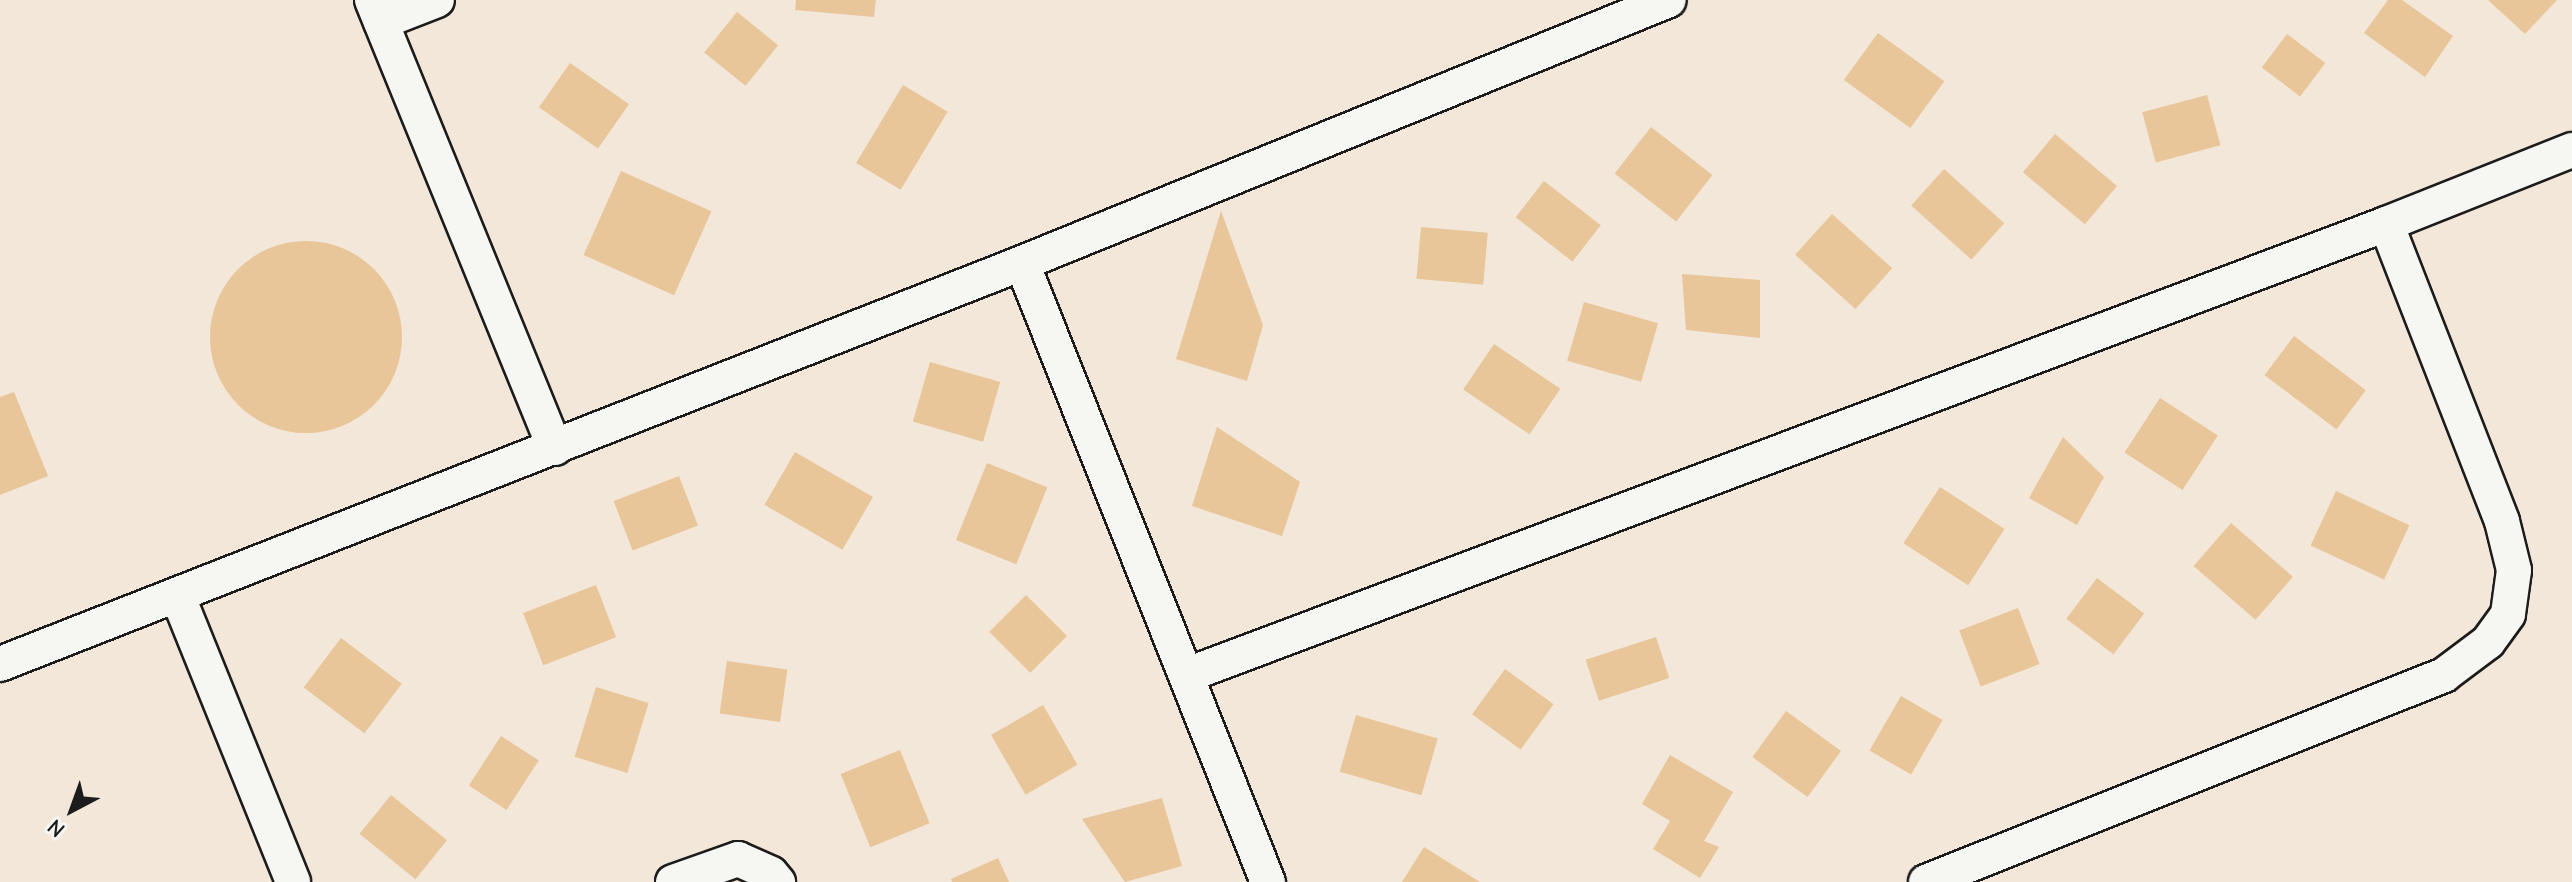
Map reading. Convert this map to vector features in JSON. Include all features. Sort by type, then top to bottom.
[{"type":"street","points":[[437,0],[376,11],[555,448]]},
{"type":"street","points":[[0,664],[178,597],[1022,263],[1669,0]]},
{"type":"street","points":[[1187,675],[2386,224],[2572,150]]},
{"type":"street","points":[[1926,882],[2444,675],[2488,642],[2508,614],[2514,570],[2502,521],[2386,224]]},
{"type":"street","points":[[1022,263],[1268,882]]},
{"type":"street","points":[[178,597],[293,882]]},
{"type":"street","points":[[673,882],[738,859],[771,874],[778,882]]},
{"type":"building","points":[[796,0],[876,0],[874,17],[795,10]]},
{"type":"building","points":[[2388,0],[2402,0],[2453,36],[2425,77],[2364,33]]},
{"type":"building","points":[[2488,0],[2557,0],[2525,34]]},
{"type":"building","points":[[737,12],[778,45],[745,86],[704,52]]},
{"type":"building","points":[[1878,33],[1944,81],[1910,128],[1844,80]]},
{"type":"building","points":[[2287,34],[2325,63],[2300,96],[2262,68]]},
{"type":"building","points":[[570,63],[629,104],[598,149],[539,107]]},
{"type":"building","points":[[903,85],[948,112],[901,190],[856,163]]},
{"type":"building","points":[[2207,95],[2220,145],[2156,163],[2142,112]]},
{"type":"building","points":[[1651,127],[1712,175],[1676,222],[1615,173]]},
{"type":"building","points":[[2055,134],[2117,186],[2085,224],[2023,172]]},
{"type":"building","points":[[1944,169],[2004,223],[1971,260],[1911,205]]},
{"type":"building","points":[[621,171],[711,211],[674,295],[584,255]]},
{"type":"building","points":[[1544,181],[1601,225],[1572,262],[1516,217]]},
{"type":"building","points":[[1221,211],[1263,325],[1247,381],[1176,359]]},
{"type":"building","points":[[1832,214],[1892,268],[1855,309],[1795,255]]},
{"type":"building","points":[[1421,227],[1488,233],[1483,285],[1416,279]]},
{"type":"building","points":[[306,241],[343,248],[374,269],[395,300],[402,337],[395,374],[374,405],[343,426],[306,433],[269,426],[238,405],[217,374],[210,337],[217,300],[238,269],[269,248]]},
{"type":"building","points":[[1682,274],[1760,280],[1760,338],[1686,330]]},
{"type":"building","points":[[1584,302],[1658,323],[1641,382],[1567,361]]},
{"type":"building","points":[[2294,336],[2366,390],[2336,429],[2265,375]]},
{"type":"building","points":[[1494,344],[1560,389],[1530,434],[1463,390]]},
{"type":"building","points":[[930,362],[1000,382],[983,442],[913,422]]},
{"type":"building","points":[[14,392],[48,476],[0,495],[0,397]]},
{"type":"building","points":[[2160,398],[2218,436],[2182,490],[2125,453]]},
{"type":"building","points":[[1217,427],[1300,482],[1282,536],[1192,506]]},
{"type":"building","points":[[2063,437],[2104,477],[2077,525],[2029,498]]},
{"type":"building","points":[[795,452],[873,497],[842,550],[764,505]]},
{"type":"building","points":[[987,463],[1047,487],[1016,564],[956,540]]},
{"type":"building","points":[[679,476],[698,525],[633,551],[614,501]]},
{"type":"building","points":[[1940,487],[2005,529],[1968,585],[1904,543]]},
{"type":"building","points":[[2336,491],[2409,525],[2384,580],[2311,545]]},
{"type":"building","points":[[2231,523],[2293,577],[2255,620],[2194,566]]},
{"type":"building","points":[[2097,578],[2144,614],[2113,654],[2066,619]]},
{"type":"building","points":[[596,585],[616,637],[543,665],[523,613]]},
{"type":"building","points":[[1026,595],[1067,636],[1030,673],[989,632]]},
{"type":"building","points":[[2018,608],[2040,664],[1981,687],[1959,631]]},
{"type":"building","points":[[1656,637],[1669,678],[1599,701],[1586,660]]},
{"type":"building","points":[[341,638],[402,684],[364,733],[304,688]]},
{"type":"building","points":[[727,661],[787,669],[780,722],[720,713]]},
{"type":"building","points":[[1505,669],[1554,704],[1521,750],[1472,714]]},
{"type":"building","points":[[596,687],[649,703],[627,773],[575,757]]},
{"type":"building","points":[[1901,696],[1943,720],[1911,775],[1870,751]]},
{"type":"building","points":[[1043,705],[1078,765],[1026,795],[991,735]]},
{"type":"building","points":[[1786,711],[1841,751],[1808,797],[1752,757]]},
{"type":"building","points":[[1356,715],[1438,738],[1421,795],[1340,772]]},
{"type":"building","points":[[501,736],[539,761],[507,810],[469,785]]},
{"type":"building","points":[[900,750],[930,823],[870,847],[841,774]]},
{"type":"building","points":[[1670,755],[1733,792],[1704,841],[1719,847],[1700,878],[1653,849],[1670,821],[1642,804]]},
{"type":"building","points":[[391,795],[447,840],[415,879],[360,834]]},
{"type":"building","points":[[1162,798],[1182,866],[1125,882],[1082,819]]},
{"type":"building","points":[[1424,847],[1480,882],[1402,882]]},
{"type":"building","points":[[998,858],[1009,882],[952,882],[951,879]]}]
